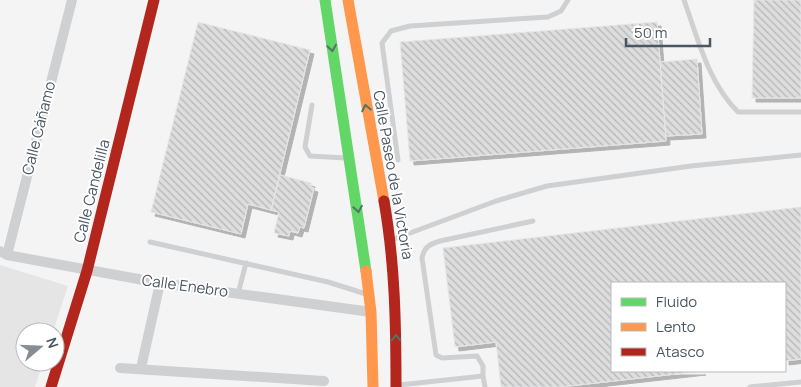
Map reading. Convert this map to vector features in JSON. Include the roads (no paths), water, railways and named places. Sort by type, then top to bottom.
[{"type":"main road","name":"Calle Candelilla","points":[[51,387],[87,271],[154,0]]},
{"type":"main road","points":[[325,0],[369,295],[373,387]]},
{"type":"main road","name":"Calle Paseo de la Victoria","points":[[348,0],[391,240],[396,314],[396,386]]},
{"type":"street","name":"Calle Cáñamo","points":[[3,253],[72,0]]},
{"type":"street","name":"Calle Enebro","points":[[3,253],[87,271],[160,283],[371,312]]},
{"type":"street","points":[[141,368],[160,283]]},
{"type":"street","points":[[120,368],[324,381]]},
{"type":"lane","points":[[398,160],[382,43],[391,31],[410,26],[548,17],[561,12],[568,0]]},
{"type":"lane","points":[[684,0],[709,70],[727,101],[738,112],[801,112]]},
{"type":"lane","points":[[312,105],[305,147],[306,152],[310,156],[350,158]]},
{"type":"lane","points":[[391,240],[496,201],[547,186],[691,166],[801,155]]},
{"type":"lane","points":[[485,387],[483,366],[477,356],[442,358],[436,355],[423,267],[423,251],[427,246],[440,241],[533,221]]},
{"type":"lane","points":[[150,242],[328,282],[369,295]]},
{"type":"lane","points":[[238,294],[246,263]]},
{"type":"lane","points":[[396,386],[483,376]]},
{"type":"lane","points":[[750,387],[801,382]]}]
